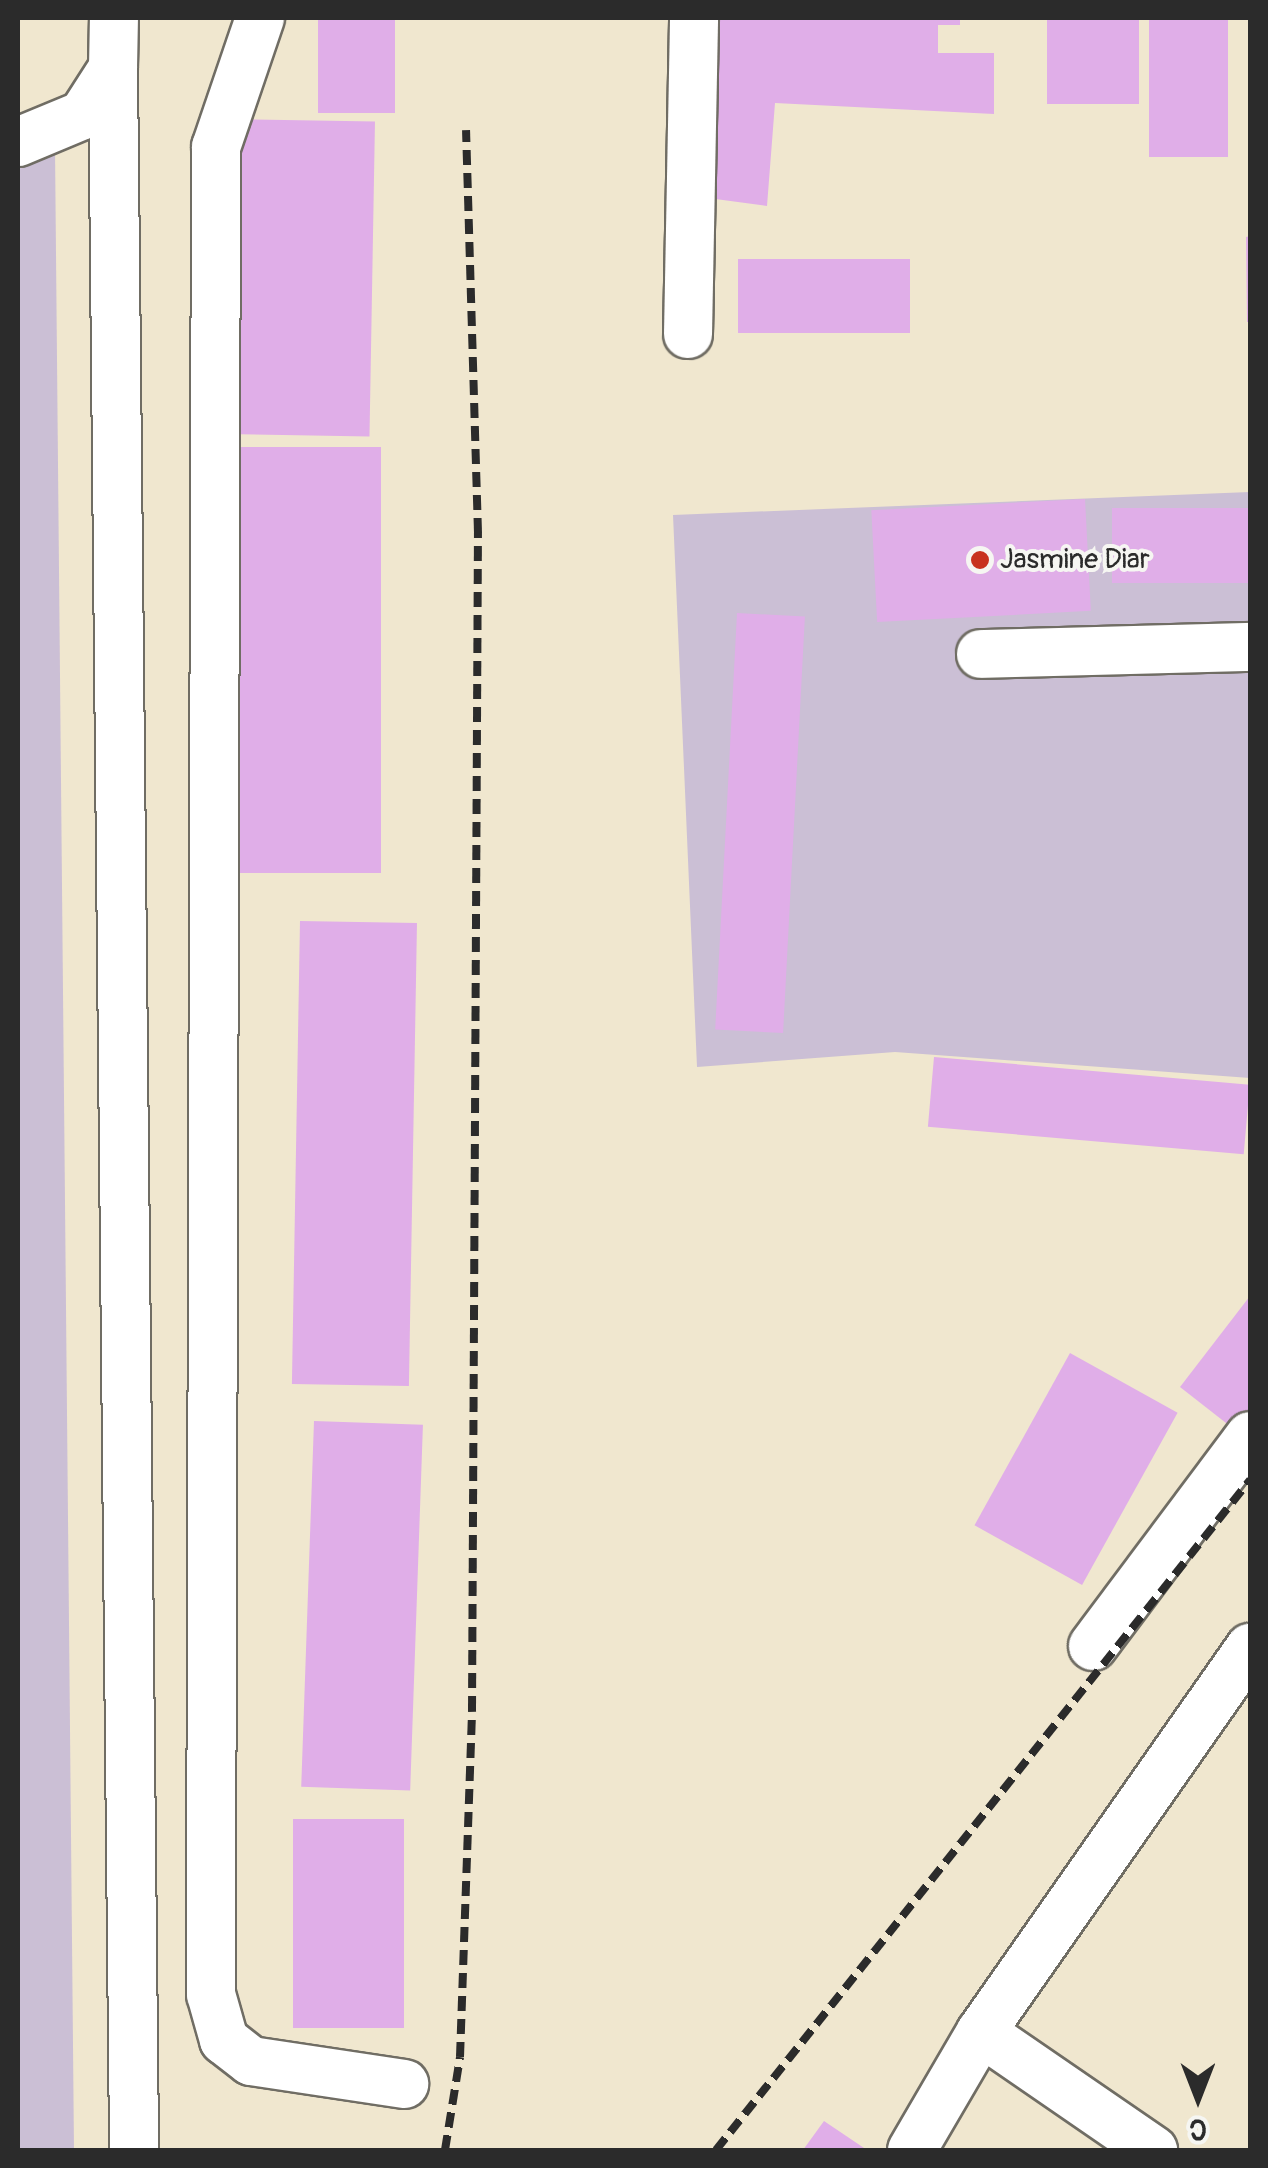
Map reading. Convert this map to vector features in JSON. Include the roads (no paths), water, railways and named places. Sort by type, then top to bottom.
[{"type":"street","points":[[114,18],[134,2150]]},
{"type":"street","points":[[260,18],[216,147],[212,1994],[224,2040],[251,2061],[404,2084]]},
{"type":"street","points":[[688,334],[694,18]]},
{"type":"street","points":[[18,142],[83,115],[113,68]]},
{"type":"street","points":[[981,654],[1250,648]]},
{"type":"street","points":[[1093,1646],[1250,1436]]},
{"type":"street","points":[[912,2150],[980,2032],[1250,1648]]},
{"type":"street","points":[[980,2032],[1153,2150]]},
{"type":"railway","points":[[445,2150],[460,2057],[472,1711],[478,533],[466,130]]},
{"type":"railway","points":[[716,2150],[1250,1480]]},
{"type":"place","name":"Jasmine Diar","points":[[980,560]]}]
